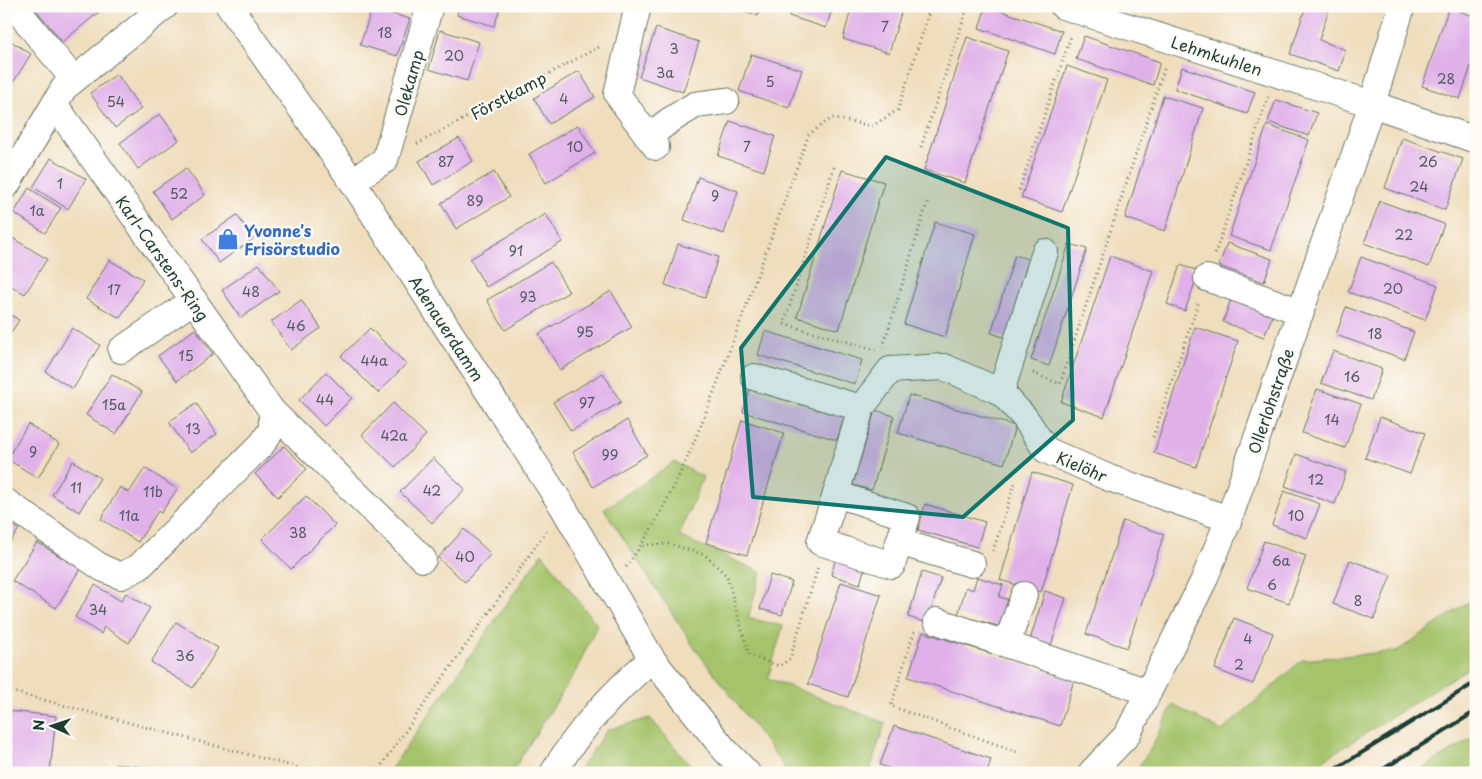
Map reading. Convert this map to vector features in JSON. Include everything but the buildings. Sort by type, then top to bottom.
[{"type":"street","points":[[14,6],[74,80]]},
{"type":"street","points":[[6,186],[64,88],[165,6]]},
{"type":"street","name":"Adenauerdamm","points":[[229,6],[352,181],[563,507],[652,659],[724,749],[747,773]]},
{"type":"street","name":"Olekamp","points":[[385,160],[430,6]]},
{"type":"street","name":"Ollerlohstraße","points":[[1092,773],[1127,735],[1203,582],[1229,519],[1372,104],[1402,6]]},
{"type":"street","name":"Lehmkuhlen","points":[[1071,9],[1372,104],[1476,140]]},
{"type":"street","points":[[634,18],[617,94],[652,142],[669,121],[695,105],[726,101]]},
{"type":"street","name":"Karl-Carstens-Ring","points":[[55,105],[272,411],[423,558]]},
{"type":"street","points":[[352,181],[385,160]]},
{"type":"street","points":[[1001,392],[1045,252]]},
{"type":"street","points":[[1207,278],[1301,312]]},
{"type":"street","points":[[121,350],[194,300]]},
{"type":"street","name":"Kielöhr","points":[[825,543],[820,542],[861,408],[890,370],[944,367],[1001,392],[1025,418],[1046,450],[1109,478],[1229,519]]},
{"type":"street","points":[[754,377],[861,408]]},
{"type":"street","points":[[6,502],[102,568],[120,576],[139,568],[262,444],[272,429],[272,411]]},
{"type":"street","points":[[825,543],[892,565],[907,517],[836,494]]},
{"type":"street","points":[[899,542],[972,564]]},
{"type":"street","points":[[1006,643],[1024,595]]},
{"type":"street","points":[[937,621],[1148,692]]},
{"type":"street","points":[[553,773],[570,744],[615,692],[652,659]]},
{"type":"path","points":[[611,588],[642,545],[675,487],[714,391],[808,134],[832,118],[872,126],[898,110],[931,6]]},
{"type":"path","points":[[921,147],[968,6]]},
{"type":"path","points":[[1019,190],[1071,9]]},
{"type":"path","name":"Förstkamp","points":[[385,160],[634,18]]},
{"type":"path","points":[[1010,364],[1060,384],[1173,41]]},
{"type":"path","points":[[1153,437],[1276,74]]},
{"type":"path","points":[[834,167],[784,324],[881,352],[928,200]]},
{"type":"path","points":[[972,564],[988,569],[1015,483]]},
{"type":"path","points":[[376,773],[563,507]]},
{"type":"path","points":[[642,545],[670,544],[705,555],[727,576],[749,655],[779,666],[790,660],[825,543]]},
{"type":"path","points":[[937,621],[915,629],[891,706],[1020,753]]},
{"type":"path","points":[[6,690],[318,773]]},
{"type":"path","points":[[103,773],[104,763]]},
{"type":"highlighted area","points":[[886,157],[1068,228],[1073,420],[963,517],[753,497],[741,348]]},
{"type":"green space","points":[[675,462],[703,477],[679,536],[761,572],[748,618],[783,626],[768,678],[885,723],[869,773],[789,773],[694,647],[604,509]]},
{"type":"green space","points":[[542,553],[597,625],[576,671],[511,773],[388,773]]},
{"type":"green space","points":[[1476,597],[1476,663],[1303,773],[1134,773],[1150,750],[1173,705],[1222,731],[1302,660],[1397,651]]},
{"type":"green space","points":[[650,718],[697,773],[577,773],[607,730]]},
{"type":"green space","points":[[1476,736],[1476,773],[1415,773]]},
{"type":"railway","points":[[1329,773],[1476,682]]},
{"type":"railway","points":[[1377,773],[1476,711]]},
{"type":"place","name":"Yvonne's Frisörstudio","points":[[228,239]]}]
